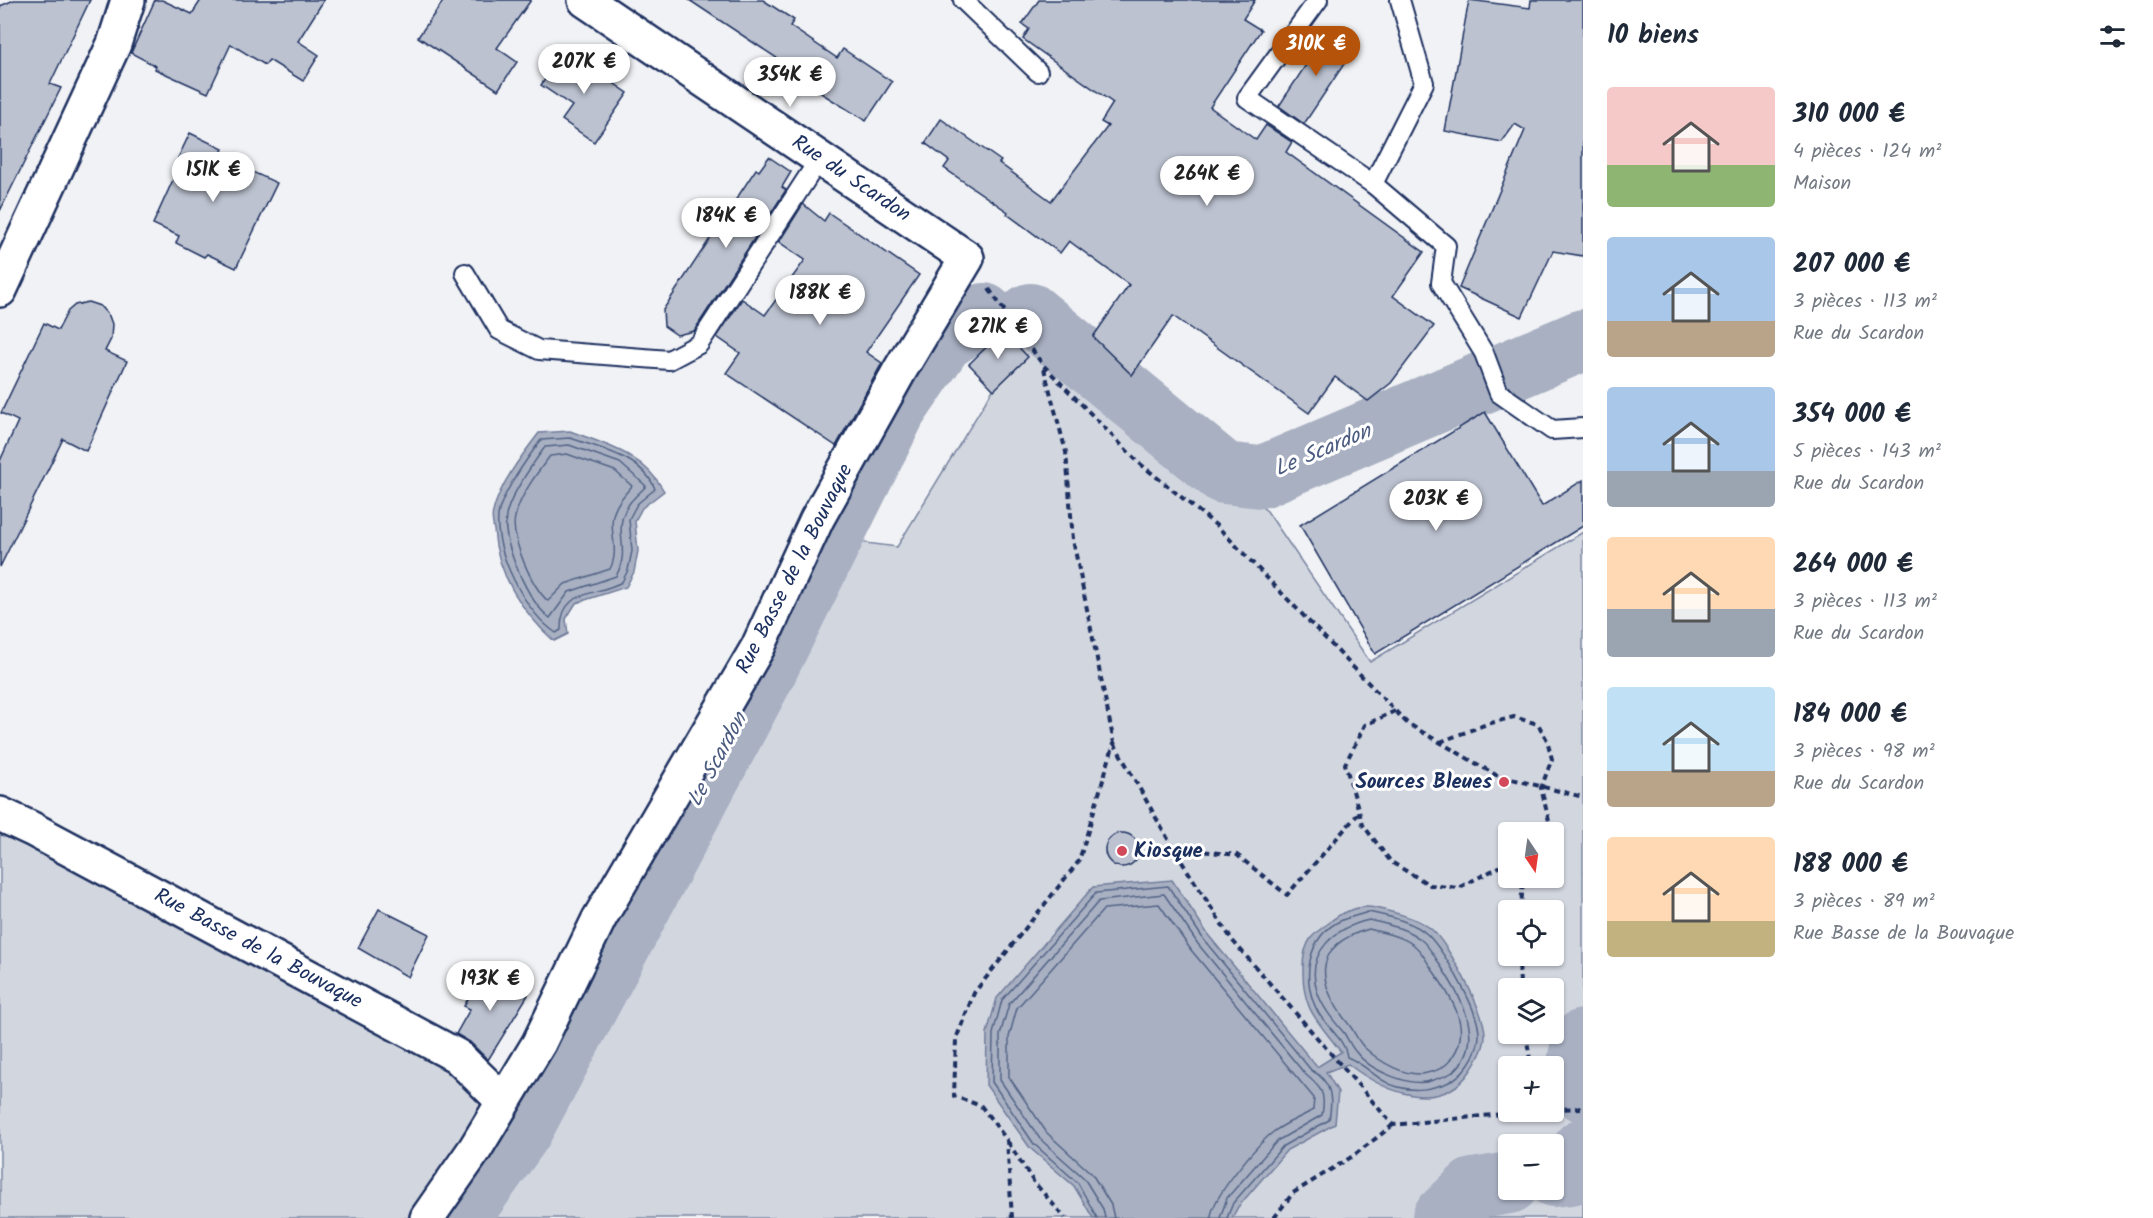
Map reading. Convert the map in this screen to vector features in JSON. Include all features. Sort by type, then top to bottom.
[{"type":"street","points":[[0,290],[114,44],[128,0]]},
{"type":"street","name":"Rue du Scardon","points":[[585,0],[967,258]]},
{"type":"street","name":"Rue Basse de la Bouvaque","points":[[427,1218],[475,1149],[539,1043],[599,919],[758,647],[817,519],[900,370],[967,258]]},
{"type":"street","name":"Rue Basse de la Bouvaque","points":[[0,814],[457,1056],[503,1101]]},
{"type":"lane","points":[[963,0],[1038,72]]},
{"type":"lane","points":[[1318,0],[1246,98],[1373,184],[1446,246],[1441,283],[1484,353],[1499,393],[1552,430],[1583,428]]},
{"type":"lane","points":[[1373,184],[1424,83],[1400,0]]},
{"type":"lane","points":[[465,273],[499,330],[540,350],[669,360],[699,344],[820,158]]},
{"type":"path","points":[[967,258],[1043,365],[1138,462],[1217,526],[1407,723],[1496,775],[1583,797]]},
{"type":"path","points":[[1043,365],[1066,452],[1073,540],[1114,743],[1173,848],[1232,940],[1347,1076],[1393,1125]]},
{"type":"path","points":[[1395,711],[1365,725],[1345,764],[1363,825],[1391,862],[1430,885],[1458,888],[1498,868]]},
{"type":"path","points":[[1440,742],[1487,724],[1514,717],[1538,724],[1547,740],[1552,759],[1541,788],[1549,822]]},
{"type":"path","points":[[1065,1218],[1033,1180],[981,1106],[954,1096],[956,1039],[974,993],[1079,861],[1114,743]]},
{"type":"path","points":[[1173,848],[1237,855],[1287,895],[1359,813]]},
{"type":"path","points":[[1564,1109],[1583,1108]]},
{"type":"path","points":[[1274,1218],[1293,1193],[1353,1155],[1393,1125],[1498,1114]]},
{"type":"path","points":[[1007,1140],[1012,1218]]},
{"type":"shaded area","points":[[1028,332],[1267,511],[1370,662],[1583,532],[1583,1218],[0,1218],[0,832],[523,1089],[827,538],[897,547]]},
{"type":"water","points":[[570,431],[611,446],[635,459],[656,478],[664,491],[642,508],[635,521],[638,551],[634,572],[626,587],[576,603],[566,619],[568,634],[554,641],[522,605],[506,577],[496,546],[492,516],[500,491],[539,433]]},
{"type":"water","points":[[1172,880],[1209,936],[1317,1067],[1341,1052],[1313,1014],[1305,994],[1303,960],[1311,938],[1338,916],[1363,907],[1396,913],[1424,924],[1446,947],[1473,996],[1479,1012],[1484,1026],[1485,1041],[1476,1063],[1458,1084],[1444,1093],[1428,1096],[1411,1095],[1394,1090],[1362,1074],[1348,1064],[1326,1072],[1338,1092],[1335,1124],[1287,1150],[1238,1207],[1232,1218],[1093,1218],[1074,1186],[1030,1148],[986,1085],[987,1033],[997,998],[1093,887]]},
{"type":"building","points":[[14,0],[90,0],[50,84],[61,88],[0,211],[0,6]]},
{"type":"building","points":[[155,0],[162,0],[192,14],[201,0],[324,0],[298,41],[319,55],[303,81],[269,60],[265,65],[231,44],[208,93],[155,69],[156,66],[131,53]]},
{"type":"building","points":[[444,0],[531,0],[497,48],[517,62],[498,90],[418,37]]},
{"type":"building","points":[[689,0],[763,0],[794,20],[790,26],[837,58],[843,49],[892,82],[866,121],[816,90],[819,86]]},
{"type":"building","points":[[1039,0],[1255,0],[1243,19],[1261,30],[1210,107],[1256,140],[1266,125],[1292,142],[1286,152],[1424,252],[1393,296],[1434,326],[1391,383],[1368,401],[1335,377],[1309,413],[1173,316],[1132,375],[1093,337],[1129,285],[1069,241],[1060,253],[1007,214],[1008,212],[944,168],[949,161],[925,143],[941,119],[1001,161],[999,163],[1051,201],[1108,126],[1101,122],[1113,103],[1023,39],[1029,29],[1022,24]]},
{"type":"building","points":[[1469,0],[1530,8],[1531,0],[1583,0],[1583,256],[1553,251],[1522,317],[1459,288],[1525,130],[1515,124],[1502,142],[1445,131]]},
{"type":"building","points":[[1328,31],[1354,49],[1304,124],[1279,106]]},
{"type":"building","points":[[565,50],[628,93],[594,142],[562,120],[572,106],[541,85]]},
{"type":"building","points":[[190,133],[223,149],[219,157],[277,183],[236,268],[207,254],[204,257],[176,243],[179,236],[153,224],[182,160],[178,158]]},
{"type":"building","points":[[769,157],[791,172],[782,187],[786,190],[694,331],[677,335],[664,326],[663,310],[756,169],[759,171]]},
{"type":"building","points":[[803,204],[824,221],[829,213],[919,275],[866,352],[882,363],[836,446],[726,373],[740,353],[717,337],[742,299],[765,315],[805,260],[779,242]]},
{"type":"building","points":[[88,302],[100,306],[109,316],[112,324],[111,339],[105,351],[127,361],[86,451],[63,439],[0,567],[0,461],[18,421],[1,413],[44,323],[58,330],[68,311],[75,305]]},
{"type":"building","points":[[1003,331],[1028,357],[994,390],[969,364]]},
{"type":"building","points":[[1485,412],[1542,506],[1583,480],[1583,526],[1375,654],[1300,525]]},
{"type":"building","name":"Kiosque","points":[[1122,833],[1134,838],[1139,850],[1134,862],[1122,867],[1110,862],[1105,850],[1110,838]]},
{"type":"building","points":[[379,909],[429,934],[408,977],[358,948]]},
{"type":"building","points":[[485,969],[528,995],[488,1060],[470,1042],[456,1034],[470,1009],[464,1006]]},
{"type":"waterway","name":"Le Scardon","points":[[459,1218],[521,1131],[761,680],[896,409],[943,340],[984,314]]},
{"type":"waterway","name":"Le Scardon","points":[[1030,314],[1224,473],[1261,477],[1583,340]]},
{"type":"waterway","points":[[1583,1040],[1579,1057],[1583,1091]]},
{"type":"waterway","points":[[1564,1175],[1570,1174],[1583,1149]]},
{"type":"waterway","points":[[1443,1218],[1473,1189],[1498,1185]]},
{"type":"place","name":"Sources Bleues","points":[[1504,782]]},
{"type":"place","name":"Kiosque","points":[[1122,851]]}]
